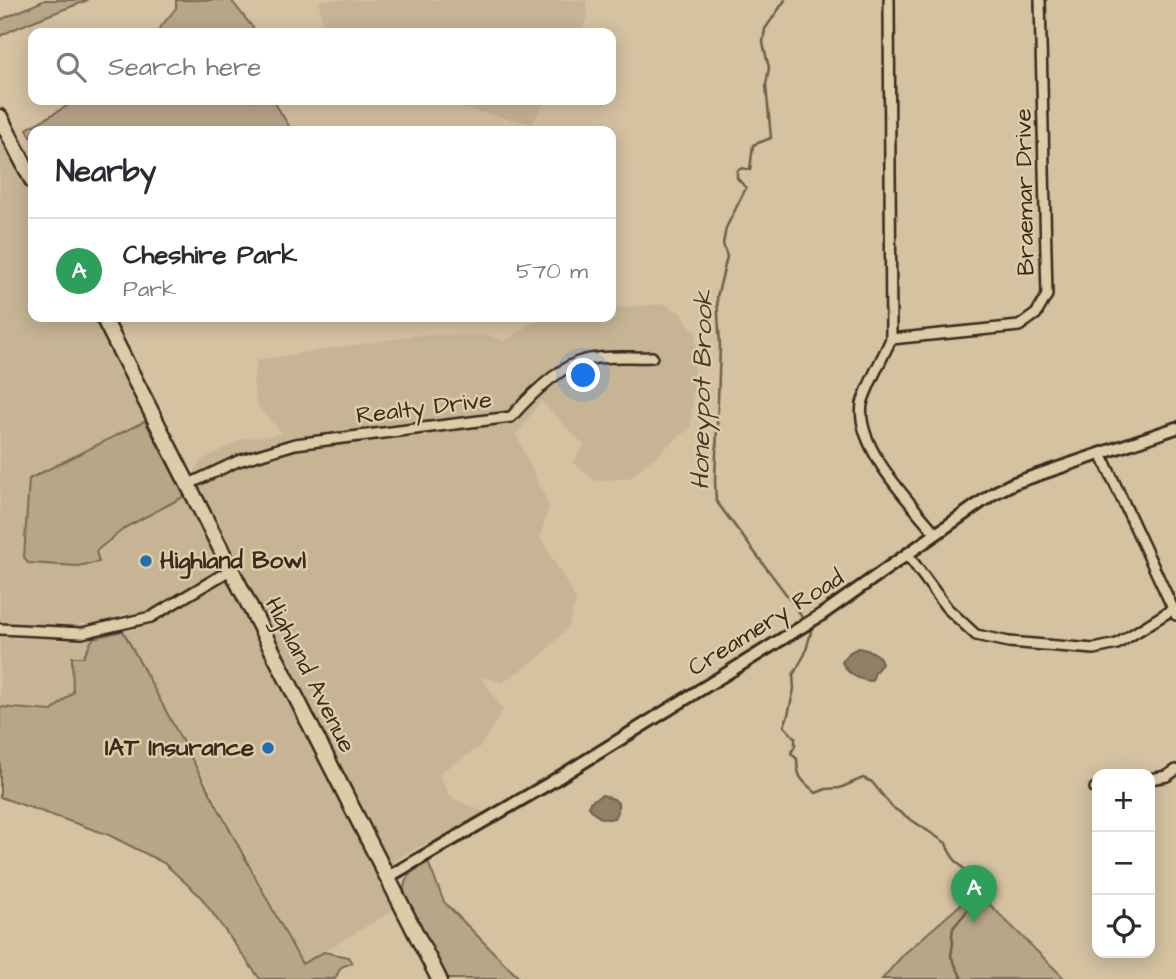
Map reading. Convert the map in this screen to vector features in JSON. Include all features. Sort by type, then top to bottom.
[{"type":"highway","points":[[2,127],[28,173]]},
{"type":"highway","name":"Highland Avenue","points":[[106,322],[439,979]]},
{"type":"street","points":[[889,0],[891,339],[862,404],[863,429],[871,452],[936,534]]},
{"type":"street","name":"Braemar Drive","points":[[891,339],[1019,326],[1036,314],[1047,295],[1041,0]]},
{"type":"street","name":"Realty Drive","points":[[189,484],[238,461],[295,444],[511,416],[536,389],[573,365],[586,360],[652,357]]},
{"type":"street","name":"Creamery Road","points":[[387,877],[548,784],[800,628],[1014,483],[1176,428]]},
{"type":"street","points":[[907,554],[947,608],[976,635],[998,640],[1094,649],[1117,644],[1175,612],[1101,454]]},
{"type":"street","points":[[0,629],[82,633],[151,617],[232,569]]},
{"type":"street","points":[[1155,778],[1176,771]]},
{"type":"shaded area","points":[[45,0],[88,0],[0,36],[0,20]]},
{"type":"shaded area","points":[[176,0],[231,0],[253,28],[160,28],[176,8]]},
{"type":"shaded area","points":[[319,0],[586,0],[588,17],[582,28],[322,28]]},
{"type":"shaded area","points":[[69,105],[276,105],[289,126],[32,126]]},
{"type":"shaded area","points":[[448,105],[543,105],[532,124]]},
{"type":"shaded area","points":[[0,130],[28,187],[28,322],[96,322],[184,495],[200,461],[242,439],[283,434],[257,406],[253,381],[257,360],[420,335],[488,335],[505,341],[532,323],[616,322],[616,308],[664,304],[681,313],[696,334],[691,427],[629,478],[596,481],[573,463],[584,445],[541,401],[516,435],[549,506],[540,537],[576,599],[569,626],[541,656],[502,683],[480,676],[503,710],[480,747],[439,773],[449,796],[486,813],[394,860],[397,908],[303,964],[123,631],[136,629],[126,613],[99,623],[0,624]]},
{"type":"shaded area","points":[[145,421],[185,496],[126,527],[96,551],[99,562],[78,566],[28,563],[24,557],[29,479]]},
{"type":"shaded area","points":[[123,631],[302,964],[324,952],[348,957],[352,963],[341,967],[335,979],[260,979],[200,896],[164,863],[109,835],[0,797],[0,707],[52,711],[73,692],[72,657],[83,657],[93,638]]},
{"type":"shaded area","points":[[0,637],[79,641],[93,638],[83,657],[72,658],[73,692],[52,711],[0,707]]},
{"type":"shaded area","points":[[858,648],[873,652],[881,660],[882,664],[872,681],[854,676],[842,662],[850,652]]},
{"type":"shaded area","points":[[602,795],[618,803],[614,818],[600,817],[589,807],[590,802]]},
{"type":"shaded area","points":[[428,862],[444,902],[520,979],[448,979],[404,893],[407,878]]},
{"type":"shaded area","points":[[976,891],[1065,979],[882,979],[904,954]]},
{"type":"waterway","name":"Honeypot Brook","points":[[785,0],[765,29],[763,43],[769,68],[766,85],[771,138],[753,145],[750,170],[742,168],[737,171],[737,178],[746,188],[726,228],[723,244],[727,257],[717,297],[720,347],[715,481],[716,501],[804,621]]},
{"type":"waterway","name":"Honeypot Brook","points":[[808,627],[811,632],[805,654],[793,675],[794,689],[784,726],[795,738],[791,753],[797,759],[800,775],[816,793],[840,788],[863,778],[872,782],[892,807],[946,843],[959,864],[979,880],[980,884],[971,906],[953,928],[951,956],[962,979]]},
{"type":"place","name":"Highland Bowl","points":[[146,561]]},
{"type":"place","name":"IAT Insurance","points":[[268,748]]},
{"type":"place","name":"Cheshire Park","points":[[974,923]]}]
